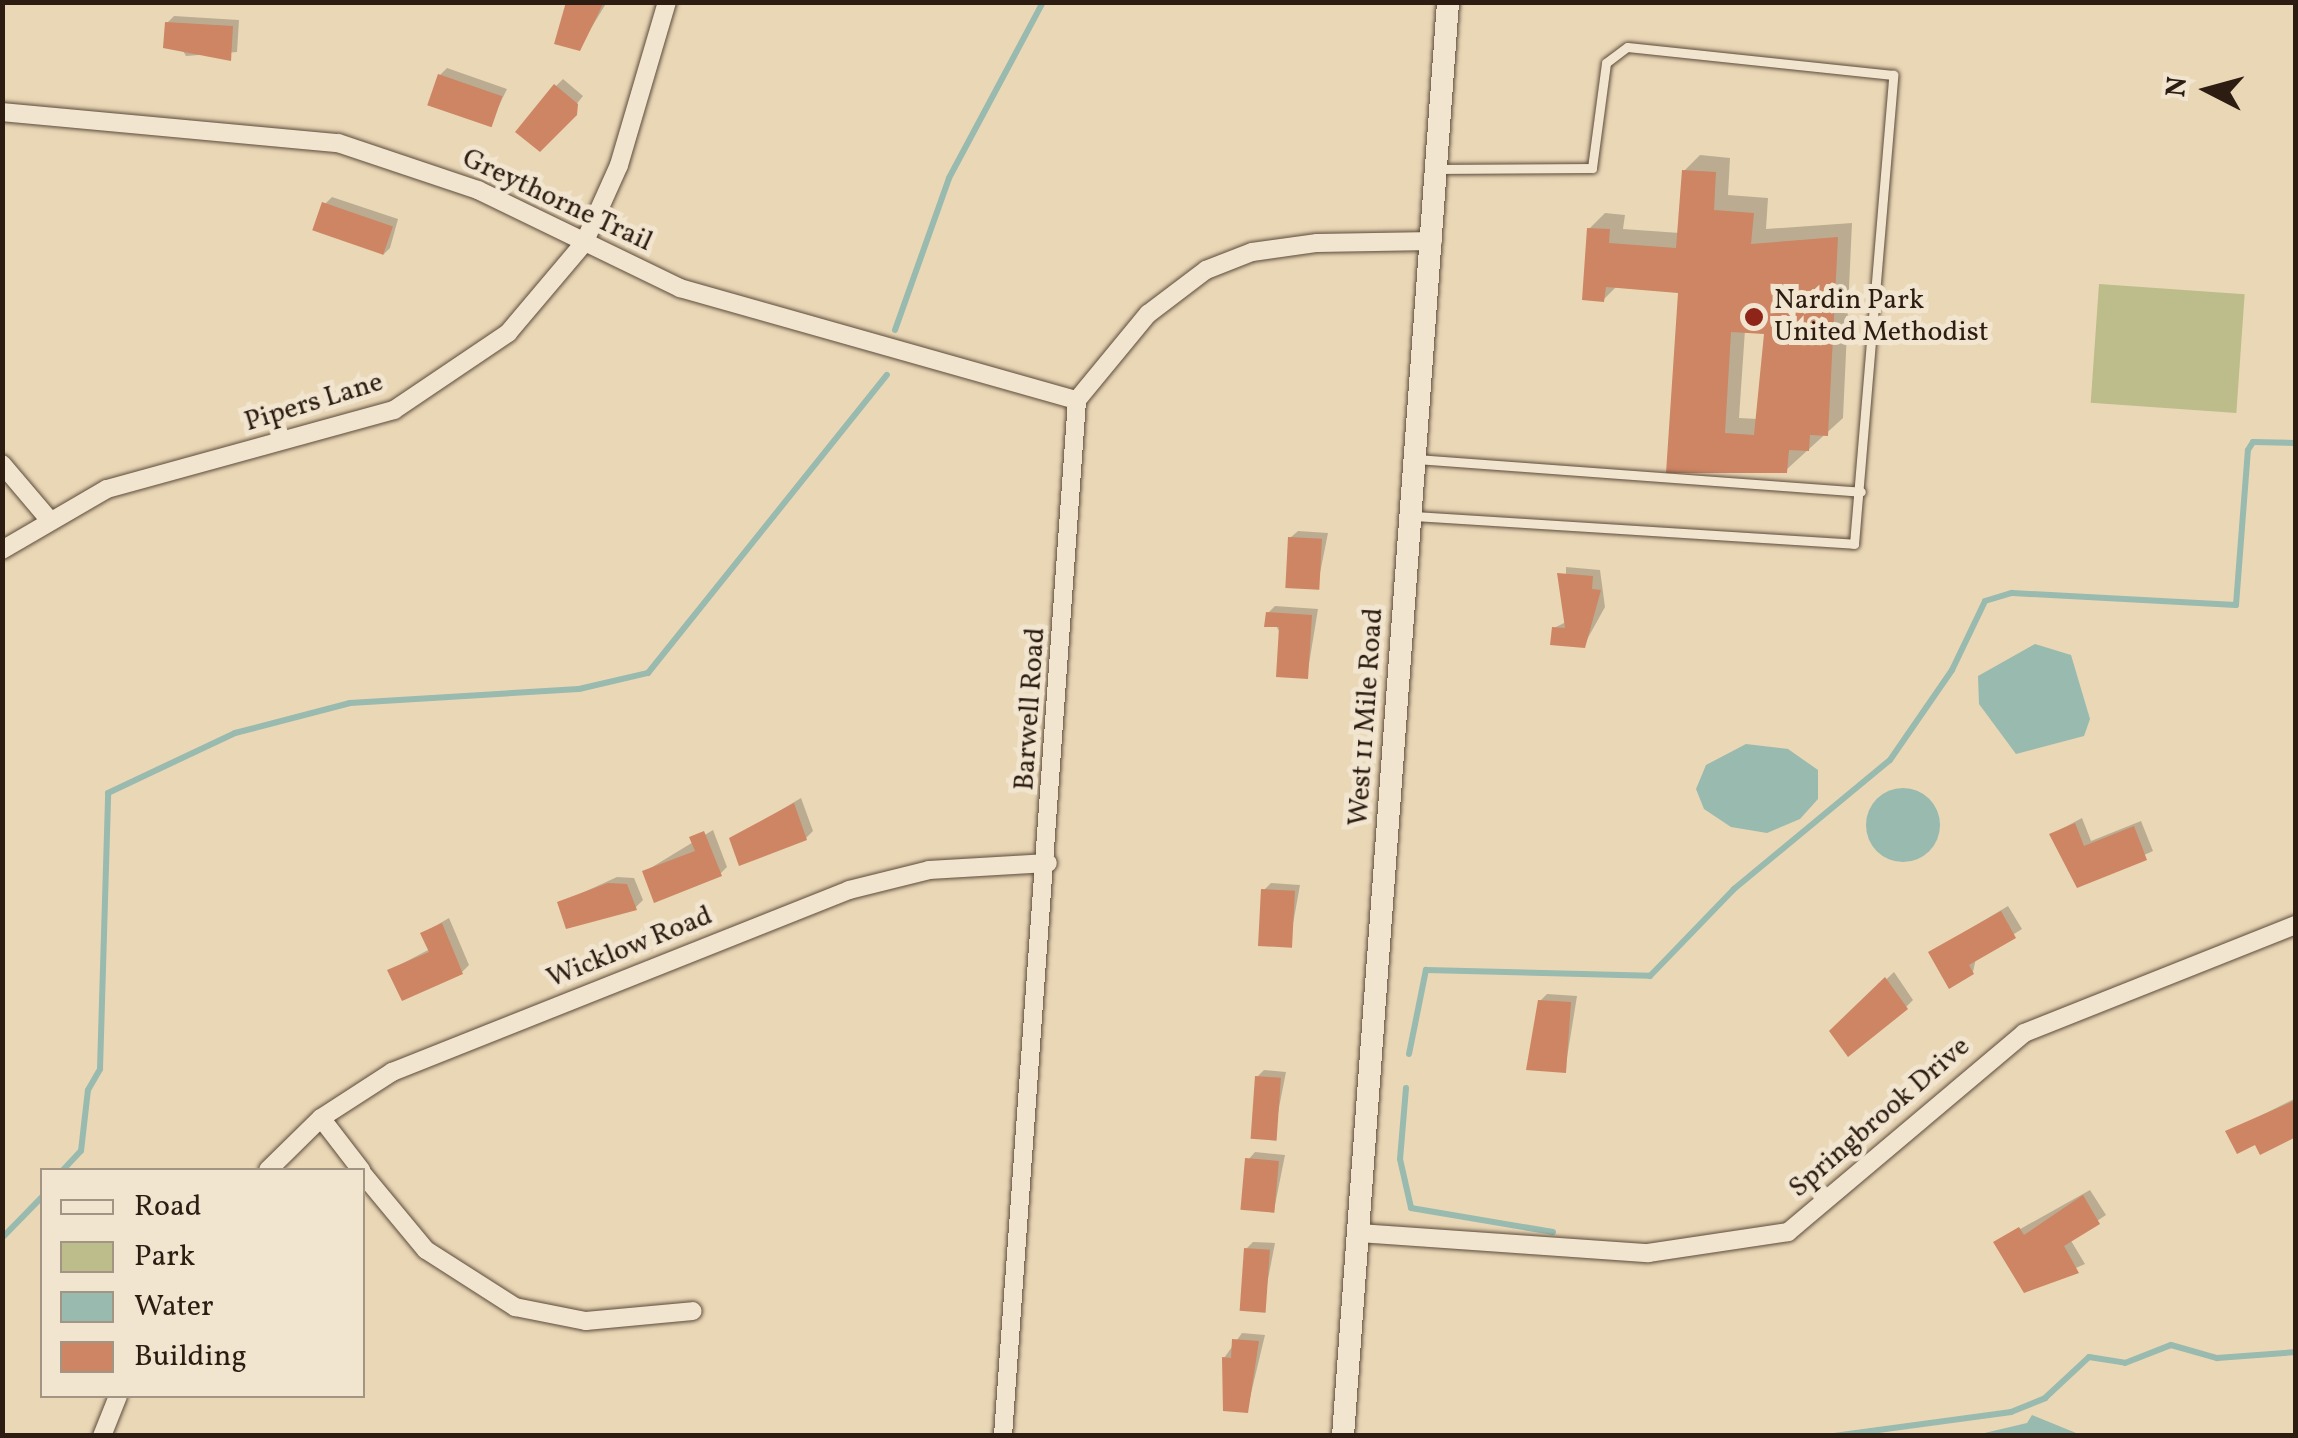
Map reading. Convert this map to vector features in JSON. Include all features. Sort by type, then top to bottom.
[{"type":"street","name":"Pipers Lane","points":[[2,550],[47,517],[106,489],[394,410],[508,332],[584,243],[618,164],[667,2]]},
{"type":"street","name":"West 11 Mile Road","points":[[1344,1436],[1448,2]]},
{"type":"street","name":"Greythorne Trail","points":[[2,112],[338,143],[478,190],[584,243],[769,318],[1077,400]]},
{"type":"street","points":[[1077,400],[1148,314],[1206,270],[1301,245],[1432,241]]},
{"type":"street","name":"Barwell Road","points":[[1003,1436],[1048,863],[1077,400]]},
{"type":"street","points":[[2,464],[47,517]]},
{"type":"street","name":"Wicklow Road","points":[[270,1168],[321,1118],[392,1072],[849,890],[929,870],[1048,863]]},
{"type":"street","name":"Springbrook Drive","points":[[1359,1233],[1648,1254],[1788,1232],[2024,1033],[2296,925]]},
{"type":"street","points":[[321,1118],[359,1168]]},
{"type":"street","points":[[365,1176],[426,1250],[515,1308],[586,1321],[693,1311]]},
{"type":"street","points":[[102,1436],[117,1398]]},
{"type":"lane","points":[[1412,516],[1854,544],[1862,492],[1893,74],[1626,48],[1606,63],[1592,168],[1437,169]]},
{"type":"lane","points":[[1416,459],[1862,492]]},
{"type":"green space","points":[[2099,284],[2245,294],[2236,413],[2091,403]]},
{"type":"water","points":[[2035,644],[2071,655],[2090,719],[2084,736],[2016,754],[1979,704],[1978,676]]},
{"type":"water","points":[[1746,744],[1788,749],[1818,770],[1818,799],[1800,819],[1767,833],[1731,827],[1704,809],[1696,789],[1706,765]]},
{"type":"water","points":[[1903,788],[1929,799],[1940,825],[1929,851],[1903,862],[1877,851],[1866,825],[1877,799]]},
{"type":"water","points":[[2032,1415],[2081,1435],[1976,1435],[2027,1423]]},
{"type":"building","points":[[566,2],[604,2],[580,51],[554,44]]},
{"type":"building","points":[[165,22],[233,26],[231,61],[163,48]]},
{"type":"building","points":[[438,74],[502,96],[492,127],[427,105]]},
{"type":"building","points":[[554,84],[578,104],[577,115],[540,152],[515,132]]},
{"type":"building","name":"Nardin Park United Methodist","points":[[1682,170],[1716,172],[1714,210],[1754,213],[1751,244],[1838,237],[1828,436],[1810,435],[1809,451],[1789,450],[1787,473],[1666,473],[1678,293],[1606,287],[1604,302],[1582,300],[1587,228],[1610,229],[1609,243],[1676,248]],"holes":[[[1731,332],[1764,334],[1754,435],[1725,433]]]},
{"type":"building","points":[[322,202],[393,226],[383,255],[312,230]]},
{"type":"building","points":[[1288,537],[1322,539],[1319,590],[1285,588]]},
{"type":"building","points":[[1557,573],[1593,576],[1592,589],[1601,590],[1585,648],[1550,645],[1552,627],[1565,628]]},
{"type":"building","points":[[1266,612],[1312,615],[1308,679],[1276,677],[1279,627],[1264,627]]},
{"type":"building","points":[[794,803],[807,840],[739,866],[729,838]]},
{"type":"building","points":[[2075,823],[2084,846],[2134,826],[2147,860],[2077,888],[2049,834]]},
{"type":"building","points":[[704,831],[722,876],[654,903],[642,871],[695,851],[689,837]]},
{"type":"building","points":[[608,883],[627,884],[637,910],[566,929],[557,902]]},
{"type":"building","points":[[1261,889],[1295,891],[1292,948],[1258,946]]},
{"type":"building","points":[[2001,911],[2016,938],[1969,965],[1974,974],[1949,989],[1928,952]]},
{"type":"building","points":[[442,923],[463,974],[402,1001],[387,970],[429,952],[420,933]]},
{"type":"building","points":[[1885,977],[1908,1009],[1848,1057],[1829,1031]]},
{"type":"building","points":[[1538,1000],[1571,1002],[1566,1073],[1526,1070]]},
{"type":"building","points":[[1255,1076],[1281,1078],[1277,1141],[1251,1139]]},
{"type":"building","points":[[2296,1100],[2296,1137],[2260,1155],[2255,1145],[2237,1154],[2225,1131]]},
{"type":"building","points":[[1245,1158],[1279,1161],[1274,1213],[1240,1210]]},
{"type":"building","points":[[2083,1195],[2100,1224],[2064,1246],[2079,1273],[2024,1293],[1993,1242],[2019,1227],[2024,1235]]},
{"type":"building","points":[[1244,1248],[1270,1250],[1266,1313],[1240,1311]]},
{"type":"building","points":[[1232,1339],[1259,1341],[1248,1413],[1223,1411],[1222,1357],[1231,1358]]},
{"type":"waterway","points":[[895,330],[949,178],[1043,2]]},
{"type":"waterway","points":[[65,1168],[81,1151],[88,1090],[100,1069],[108,793],[235,733],[350,703],[579,689],[648,673],[887,375]]},
{"type":"waterway","points":[[1409,1054],[1426,970],[1650,976],[1734,889],[1890,760],[1952,670],[1985,601],[2012,593],[2236,605],[2248,450],[2253,442],[2296,443]]},
{"type":"waterway","points":[[1406,1088],[1400,1159],[1411,1208],[1553,1232]]},
{"type":"waterway","points":[[2,1238],[40,1199]]},
{"type":"waterway","points":[[1834,1436],[2011,1412],[2045,1398],[2089,1357],[2125,1363],[2171,1345],[2217,1358],[2296,1352]]},
{"type":"place","name":"Nardin Park United Methodist","points":[[1754,317]]}]
